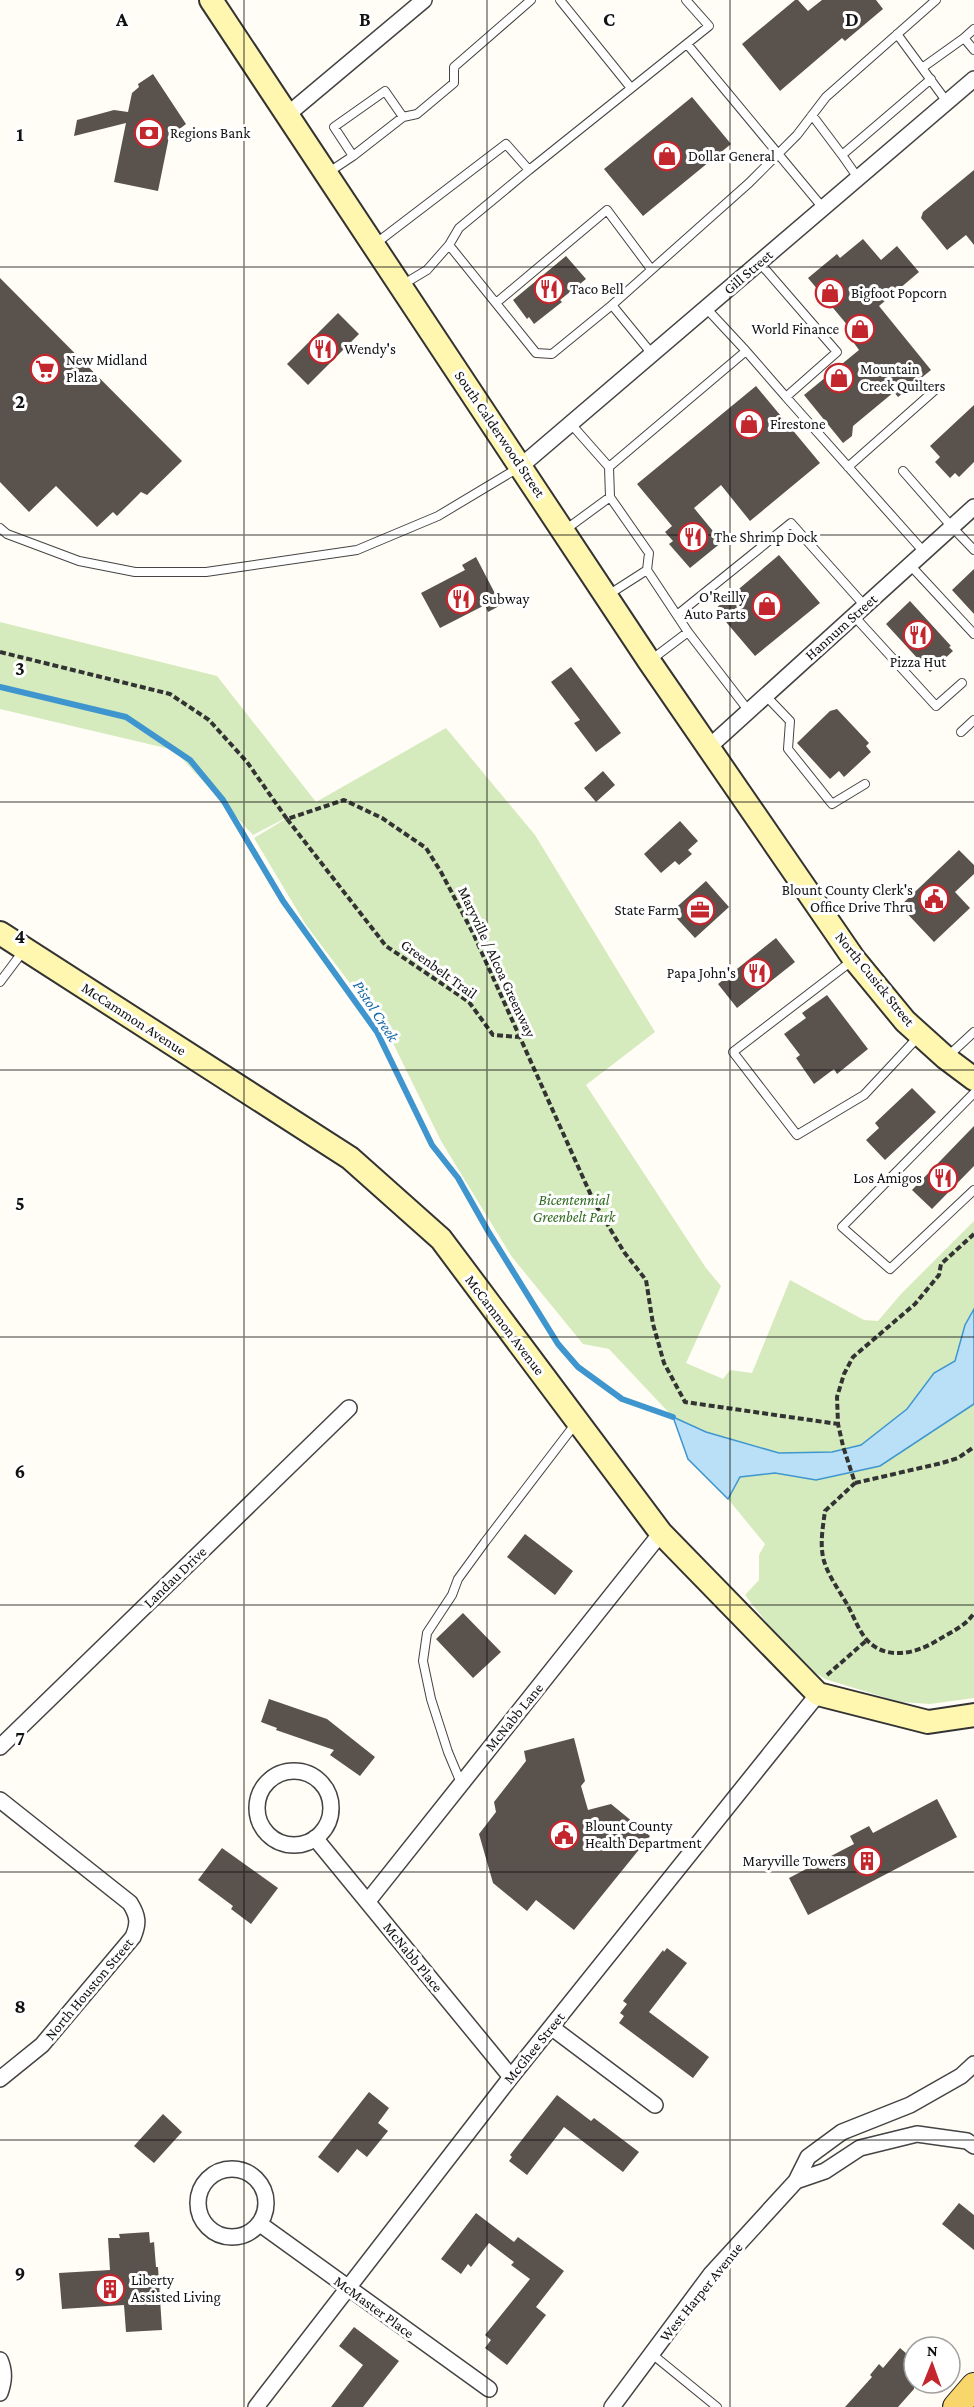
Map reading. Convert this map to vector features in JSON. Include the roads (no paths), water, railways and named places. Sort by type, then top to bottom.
[{"type":"main road","name":"South Calderwood Street","points":[[211,0],[649,661],[791,866]]},
{"type":"main road","name":"North Cusick Street","points":[[791,866],[854,959],[905,1021],[946,1058],[974,1079]]},
{"type":"main road","name":"McCammon Avenue","points":[[0,933],[351,1158],[441,1239],[661,1533],[818,1694]]},
{"type":"main road","points":[[818,1694],[928,1722],[974,1715]]},
{"type":"main road","points":[[956,2407],[974,2386]]},
{"type":"street","points":[[287,115],[424,0]]},
{"type":"street","name":"Gill Street","points":[[521,466],[974,79]]},
{"type":"street","name":"Hannum Street","points":[[709,747],[974,507]]},
{"type":"street","name":"Landau Drive","points":[[0,1747],[349,1408]]},
{"type":"street","name":"McNabb Lane","points":[[368,1901],[661,1533]]},
{"type":"street","name":"McGhee Street","points":[[256,2407],[511,2076],[818,1694]]},
{"type":"street","points":[[298,1771],[310,1774],[324,1787],[331,1805],[330,1818],[325,1829],[315,1838],[305,1844],[293,1845],[272,1838],[264,1829],[258,1819],[257,1807],[259,1796],[273,1777],[285,1772],[298,1771]]},
{"type":"street","name":"North Houston Street","points":[[0,1800],[130,1903],[137,1915],[138,1926],[133,1937],[42,2044],[0,2079]]},
{"type":"street","name":"McNabb Place","points":[[315,1838],[511,2076]]},
{"type":"street","points":[[551,2027],[655,2105]]},
{"type":"street","name":"West Harper Avenue","points":[[612,2407],[711,2274],[796,2181],[808,2157],[842,2132],[910,2105],[961,2076],[974,2064]]},
{"type":"street","points":[[796,2181],[825,2172],[860,2148],[917,2134],[967,2141],[974,2146]]},
{"type":"street","points":[[236,2169],[250,2174],[260,2184],[266,2197],[266,2211],[260,2224],[249,2234],[235,2238],[221,2236],[209,2229],[200,2217],[198,2203],[201,2189],[209,2178],[222,2170],[236,2169]]},
{"type":"street","name":"McMaster Place","points":[[260,2224],[489,2389]]},
{"type":"street","points":[[0,2361],[4,2382],[0,2393]]},
{"type":"lane","points":[[327,174],[403,117],[417,114],[454,83],[454,67],[531,0]]},
{"type":"lane","points":[[560,0],[631,88]]},
{"type":"lane","points":[[401,286],[427,270],[449,245],[459,228],[709,26],[686,0]]},
{"type":"lane","points":[[449,245],[536,353],[552,354],[612,305],[749,183],[797,135],[826,97],[936,0]]},
{"type":"lane","points":[[922,68],[974,29]]},
{"type":"lane","points":[[897,34],[947,102]]},
{"type":"lane","points":[[964,38],[974,50]]},
{"type":"lane","points":[[687,44],[823,208]]},
{"type":"lane","points":[[842,155],[931,80]]},
{"type":"lane","points":[[353,156],[334,126],[385,91],[403,117]]},
{"type":"lane","points":[[812,116],[858,178]]},
{"type":"lane","points":[[374,245],[506,144],[529,170]]},
{"type":"lane","points":[[496,303],[607,210],[651,269]]},
{"type":"lane","points":[[759,262],[837,352],[786,398]]},
{"type":"lane","points":[[612,305],[652,354]]},
{"type":"lane","points":[[706,308],[924,552]]},
{"type":"lane","points":[[609,467],[746,351]]},
{"type":"lane","points":[[848,467],[935,390]]},
{"type":"lane","points":[[571,423],[609,467],[610,496],[649,553],[646,570],[688,632],[748,710]]},
{"type":"lane","points":[[0,528],[7,534],[79,561],[135,572],[206,572],[357,550],[438,516],[521,466]]},
{"type":"lane","points":[[903,471],[974,550]]},
{"type":"lane","points":[[564,531],[610,496]]},
{"type":"lane","points":[[677,615],[791,523],[936,706],[962,683]]},
{"type":"lane","points":[[910,565],[974,634]]},
{"type":"lane","points":[[606,596],[646,570]]},
{"type":"lane","points":[[649,661],[688,632]]},
{"type":"lane","points":[[766,696],[789,721],[788,749],[832,804],[866,784]]},
{"type":"lane","points":[[961,732],[974,720]]},
{"type":"lane","points":[[0,982],[25,949]]},
{"type":"lane","points":[[854,959],[733,1052],[797,1135],[864,1095],[921,1034]]},
{"type":"lane","points":[[946,1058],[974,1032]]},
{"type":"lane","points":[[974,1092],[842,1227],[890,1269],[974,1191]]},
{"type":"lane","points":[[461,1784],[431,1700],[423,1661],[423,1646],[427,1633],[452,1595],[458,1579],[577,1422]]},
{"type":"lane","points":[[652,2354],[717,2407]]},
{"type":"water","points":[[974,1309],[974,1404],[880,1466],[816,1480],[775,1473],[740,1477],[728,1499],[688,1459],[673,1417],[706,1432],[779,1453],[832,1452],[861,1445],[907,1409],[934,1373],[955,1361],[965,1325]]},
{"type":"waterway","name":"Pistol Creek","points":[[0,687],[126,717],[190,760],[223,800],[283,901],[377,1032],[432,1145],[458,1178],[558,1344],[578,1367],[622,1399],[673,1417]]},
{"type":"place","name":"Regions Bank","points":[[149,133]]},
{"type":"place","name":"Dollar General","points":[[667,156]]},
{"type":"place","name":"Taco Bell","points":[[549,289]]},
{"type":"place","name":"Bigfoot Popcorn","points":[[830,293]]},
{"type":"place","name":"World Finance","points":[[860,329]]},
{"type":"place","name":"Wendy's","points":[[323,349]]},
{"type":"place","name":"New Midland Plaza","points":[[45,369]]},
{"type":"place","name":"Mountain Creek Quilters","points":[[839,378]]},
{"type":"place","name":"Firestone","points":[[749,424]]},
{"type":"place","name":"The Shrimp Dock","points":[[693,537]]},
{"type":"place","name":"Subway","points":[[461,599]]},
{"type":"place","name":"O'Reilly Auto Parts","points":[[767,606]]},
{"type":"place","name":"Pizza Hut","points":[[918,635]]},
{"type":"place","name":"Blount County Clerk's Office Drive Thru","points":[[934,899]]},
{"type":"place","name":"State Farm","points":[[700,910]]},
{"type":"place","name":"Papa John's","points":[[757,973]]},
{"type":"place","name":"Los Amigos","points":[[943,1178]]},
{"type":"place","name":"Blount County Health Department","points":[[564,1835]]},
{"type":"place","name":"Maryville Towers","points":[[867,1861]]},
{"type":"place","name":"Liberty Assisted Living","points":[[110,2289]]},
{"type":"park label","name":"Bicentennial Greenbelt Park","points":[[574,1208]]}]
